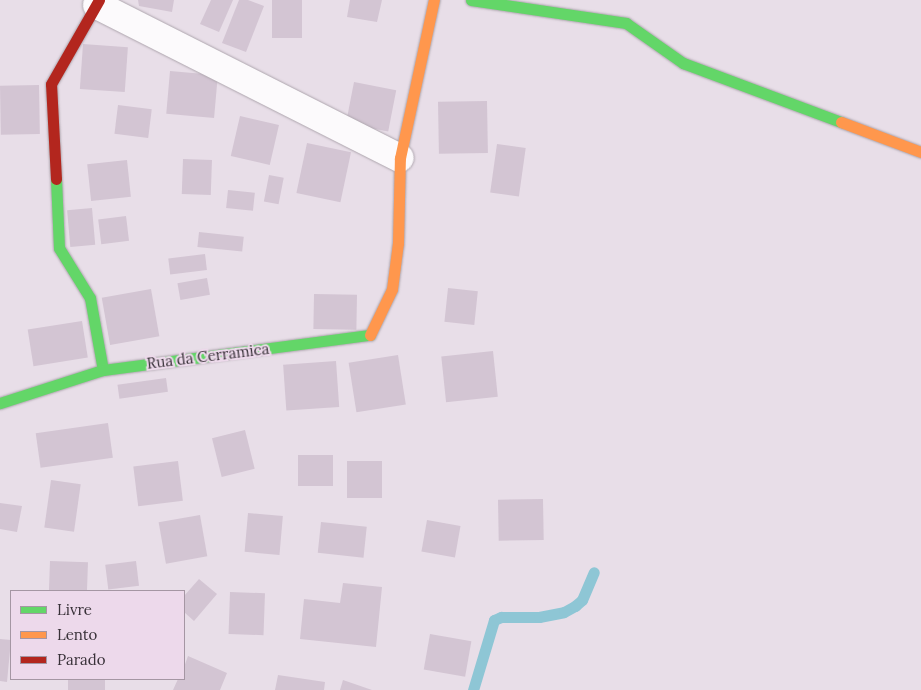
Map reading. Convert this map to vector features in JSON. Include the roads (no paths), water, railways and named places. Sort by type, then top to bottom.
[{"type":"street","points":[[103,370],[90,298],[59,248],[51,84],[98,2],[400,158],[434,0]]},
{"type":"street","points":[[471,0],[626,23],[683,63],[921,152]]},
{"type":"street","name":"Rua da Cerramica","points":[[0,403],[103,370],[370,335],[392,289],[398,243],[400,158]]},
{"type":"waterway","points":[[473,690],[494,620],[501,617],[539,617],[564,612],[582,600],[594,572]]}]
